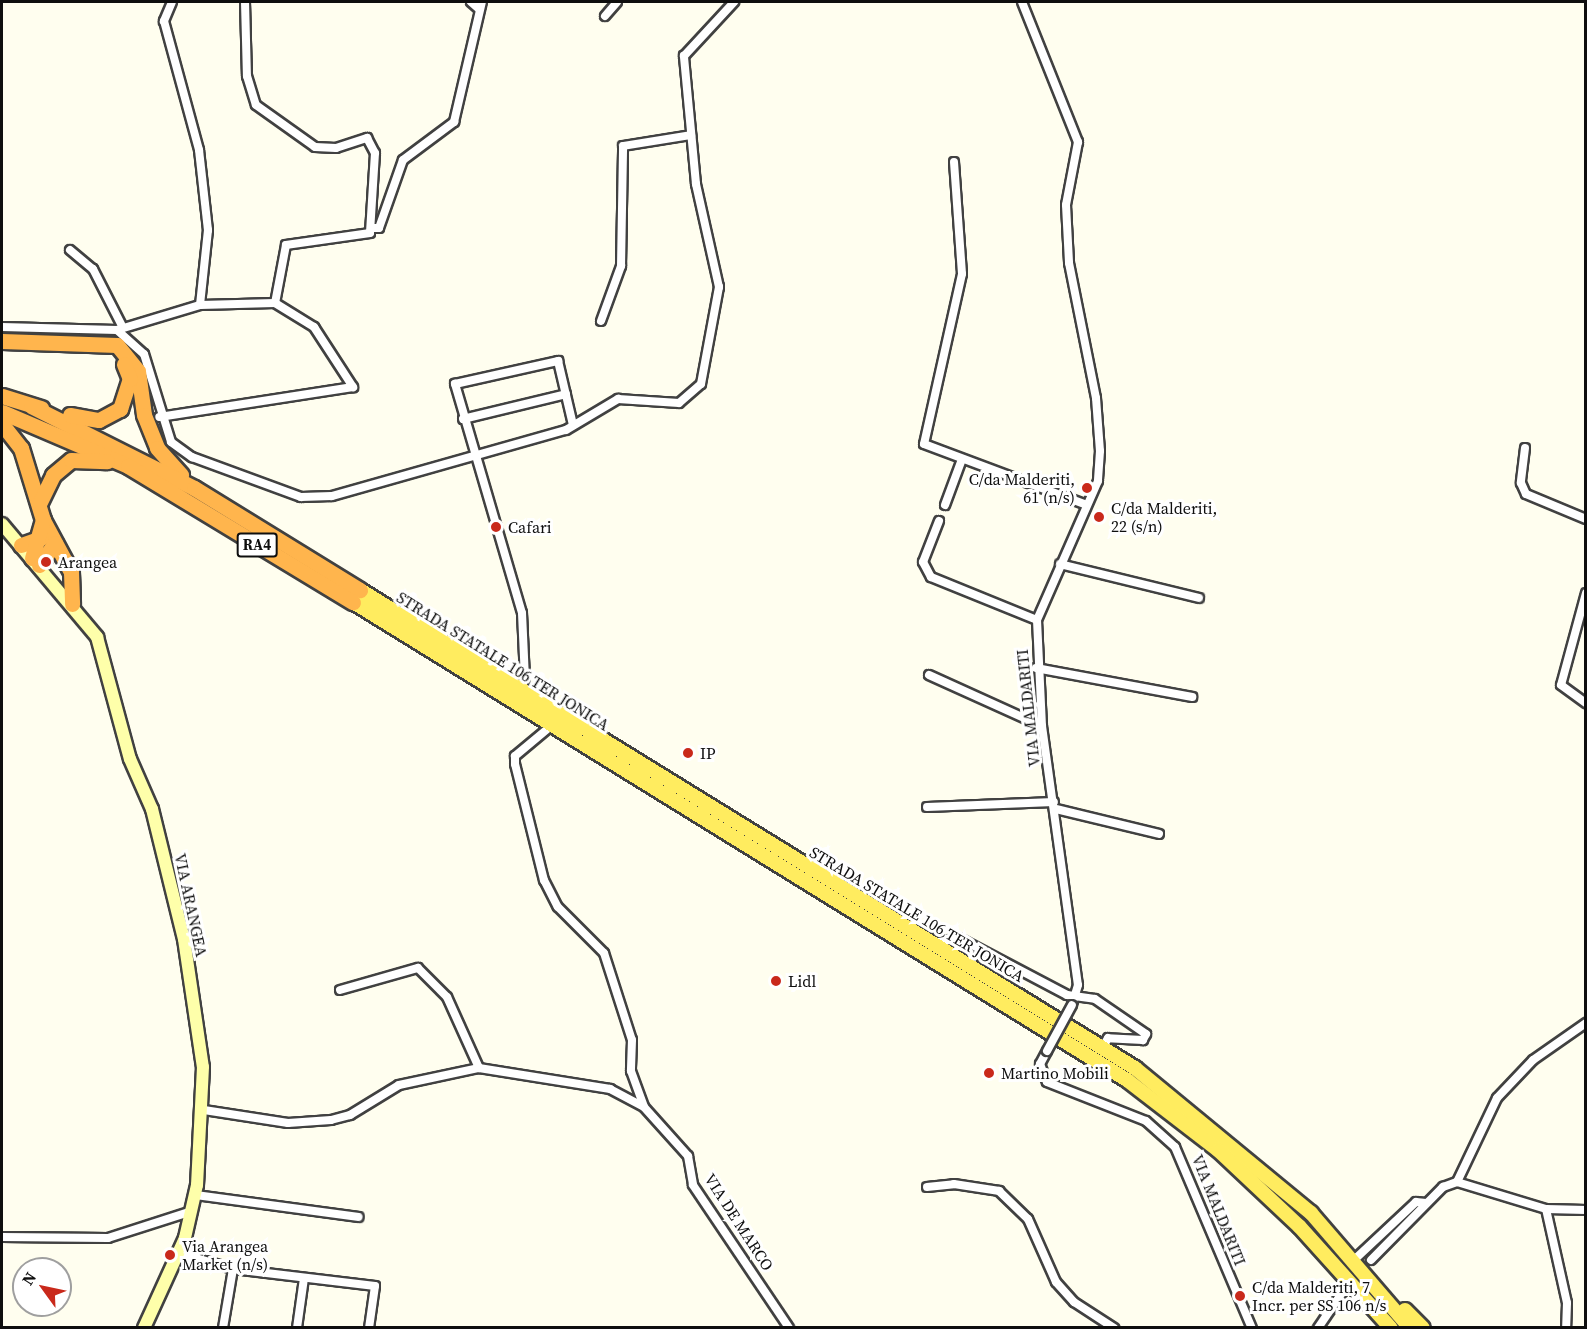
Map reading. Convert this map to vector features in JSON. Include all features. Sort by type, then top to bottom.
[{"type":"highway","points":[[2,341],[109,341],[133,360],[148,429],[157,448],[194,488]]},
{"type":"highway","points":[[31,406],[99,420],[120,409],[130,379],[124,364],[112,351],[81,341]]},
{"type":"highway","name":"RA4","points":[[2,396],[31,406],[194,488],[356,596]]},
{"type":"highway","name":"RA4","points":[[2,412],[128,466],[356,596]]},
{"type":"highway","points":[[2,424],[21,448],[40,502],[48,541],[73,578],[72,604]]},
{"type":"highway","points":[[40,502],[53,475],[70,460],[91,457],[128,466]]},
{"type":"highway","points":[[21,545],[48,541]]},
{"type":"highway","points":[[36,561],[48,541]]},
{"type":"main road","name":"STRADA STATALE 106 TER JONICA","points":[[356,596],[520,688],[1102,1047],[1226,1139],[1311,1214],[1354,1260],[1410,1328]]},
{"type":"main road","name":"STRADA STATALE 106 TER JONICA","points":[[356,596],[551,726],[1127,1080],[1218,1150],[1283,1211],[1391,1328]]},
{"type":"main road","points":[[1383,1297],[1395,1299],[1422,1328]]},
{"type":"street","points":[[172,2],[164,21],[199,150],[208,230],[200,305]]},
{"type":"street","points":[[245,2],[247,76],[256,105],[315,147],[336,148],[367,138],[377,181],[374,228]]},
{"type":"street","points":[[275,303],[286,245],[363,238],[374,228],[379,228],[404,160],[454,122],[481,5],[471,2]]},
{"type":"street","points":[[605,16],[617,2]]},
{"type":"street","points":[[70,250],[93,268],[120,329],[144,354],[159,417],[171,442],[192,457],[301,497],[332,496],[472,458],[573,426],[618,399],[679,404],[701,384],[719,287],[691,135],[684,56],[734,2]]},
{"type":"street","name":"VIA MALDARITI","points":[[1022,2],[1078,142],[1066,205],[1069,263],[1096,398],[1100,452],[1098,481],[1059,564],[1037,620],[1036,668],[1042,726],[1055,805],[1078,996],[1040,1064],[1047,1083],[1146,1121],[1175,1147],[1252,1328]]},
{"type":"street","points":[[601,321],[621,266],[623,146],[691,135]]},
{"type":"street","points":[[954,162],[962,274],[924,444],[1087,505]]},
{"type":"street","points":[[2,327],[120,329],[200,305],[275,303],[314,327],[353,387],[159,417]]},
{"type":"street","points":[[520,688],[525,679],[522,613],[472,458],[455,384],[558,361],[573,426]]},
{"type":"street","points":[[463,418],[566,394]]},
{"type":"street","points":[[1525,448],[1521,483],[1526,494],[1586,519]]},
{"type":"street","points":[[945,505],[962,459]]},
{"type":"street","points":[[939,521],[923,562],[931,577],[1037,620]]},
{"type":"street","name":"VIA ARANGEA","points":[[2,525],[36,561],[97,637],[130,759],[152,809],[184,939],[204,1110],[196,1195],[179,1253],[144,1328]]},
{"type":"street","points":[[1059,564],[1198,598]]},
{"type":"street","points":[[1586,593],[1561,685],[1586,703]]},
{"type":"street","points":[[1036,668],[1192,697]]},
{"type":"street","points":[[929,675],[1042,726]]},
{"type":"street","points":[[551,726],[515,756],[515,764],[544,880],[558,907],[604,953],[632,1040],[631,1071],[644,1107]]},
{"type":"street","points":[[927,807],[1055,805],[1159,834]]},
{"type":"street","points":[[934,943],[959,938],[1078,996],[1095,999],[1146,1034],[1143,1041],[1108,1038],[1102,1047]]},
{"type":"street","points":[[340,990],[418,968],[447,997],[479,1068]]},
{"type":"street","points":[[1371,1260],[1426,1203],[1457,1182],[1497,1098],[1533,1060],[1586,1023]]},
{"type":"street","points":[[204,1110],[288,1123],[331,1120],[350,1115],[399,1084],[479,1068],[589,1082],[644,1107]]},
{"type":"street","name":"VIA DE MARCO","points":[[644,1107],[688,1156],[693,1185],[789,1328]]},
{"type":"street","points":[[1457,1182],[1546,1209],[1586,1210]]},
{"type":"street","points":[[927,1187],[954,1184],[999,1191],[1028,1219],[1056,1282],[1074,1302],[1114,1328]]},
{"type":"street","points":[[196,1195],[359,1217]]},
{"type":"street","points":[[1354,1260],[1416,1202],[1426,1203]]},
{"type":"street","points":[[1546,1209],[1567,1303],[1566,1328]]},
{"type":"street","points":[[2,1237],[68,1234],[93,1240],[192,1211]]},
{"type":"street","points":[[179,1253],[233,1269],[375,1286],[369,1328]]},
{"type":"street","points":[[223,1328],[233,1269]]},
{"type":"street","points":[[297,1328],[303,1278]]},
{"type":"street","points":[[1318,1328],[1346,1287]]},
{"type":"place","name":"C/da Malderiti, 61 (n/s)","points":[[1087,488]]},
{"type":"place","name":"C/da Malderiti, 22 (s/n)","points":[[1099,517]]},
{"type":"place","name":"Cafari","points":[[496,527]]},
{"type":"place","name":"Arangea","points":[[46,562]]},
{"type":"place","name":"IP","points":[[688,753]]},
{"type":"place","name":"Lidl","points":[[776,981]]},
{"type":"place","name":"Martino Mobili","points":[[989,1073]]},
{"type":"place","name":"Via Arangea Market (n/s)","points":[[170,1255]]},
{"type":"place","name":"C/da Malderiti, 7 Incr. per SS 106 n/s","points":[[1240,1296]]}]
